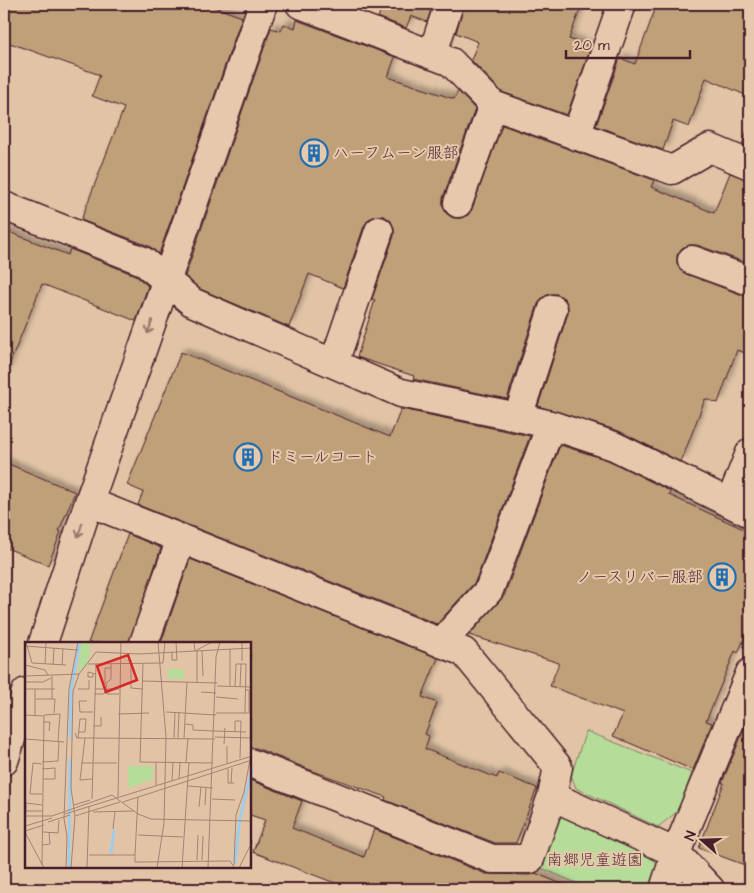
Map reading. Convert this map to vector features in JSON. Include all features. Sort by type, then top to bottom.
[{"type":"street","points":[[42,642],[89,502],[263,4]]},
{"type":"street","points":[[300,4],[451,62],[493,105],[576,136],[672,170],[710,148],[750,165]]},
{"type":"street","points":[[432,55],[448,4]]},
{"type":"street","points":[[576,136],[622,4]]},
{"type":"street","points":[[458,203],[493,105]]},
{"type":"street","points":[[4,206],[143,261],[192,302],[401,393],[551,425],[614,446],[740,508],[750,453]]},
{"type":"street","points":[[334,363],[379,231]]},
{"type":"street","points":[[692,260],[750,281]]},
{"type":"street","points":[[518,417],[554,309]]},
{"type":"street","points":[[441,643],[489,590],[551,425]]},
{"type":"street","points":[[89,502],[464,652],[558,767],[552,796],[530,859],[492,859],[251,763]]},
{"type":"street","points":[[144,642],[181,539]]},
{"type":"street","points":[[664,889],[676,853],[750,673]]},
{"type":"street","points":[[4,760],[25,695]]},
{"type":"street","points":[[552,796],[676,853],[710,889]]},
{"type":"green space","points":[[586,731],[692,773],[678,811],[658,827],[576,788],[571,775]]},
{"type":"green space","name":"南郷児童遊園","points":[[560,815],[624,842],[658,863],[649,889],[590,889],[541,868]]},
{"type":"building","points":[[4,4],[206,4],[242,17],[159,254],[149,246],[81,220],[124,108],[92,96],[100,75],[4,41]]},
{"type":"building","points":[[384,4],[433,4],[427,22],[411,16],[406,28],[378,17]]},
{"type":"building","points":[[464,4],[582,4],[569,39],[591,47],[567,115],[502,92],[471,60],[478,42],[456,33]]},
{"type":"building","points":[[657,4],[750,4],[750,97],[706,78],[689,127],[673,121],[663,150],[596,126],[620,58],[635,64]]},
{"type":"building","points":[[297,20],[395,57],[388,77],[454,99],[458,91],[475,109],[443,198],[443,206],[446,213],[453,218],[461,218],[468,215],[472,209],[502,125],[654,180],[651,187],[714,213],[730,173],[750,180],[750,264],[697,245],[689,245],[682,248],[677,255],[677,263],[680,270],[686,274],[745,296],[750,296],[750,355],[737,350],[718,403],[705,399],[681,462],[619,431],[538,406],[568,313],[565,299],[557,294],[549,294],[542,298],[538,304],[507,399],[413,379],[414,376],[357,357],[375,300],[372,299],[394,236],[394,228],[391,221],[384,216],[376,216],[369,219],[364,226],[343,288],[309,274],[289,327],[200,289],[185,276],[271,28],[281,31],[284,24],[295,28]]},
{"type":"building","points":[[750,127],[750,148],[742,144]]},
{"type":"building","points":[[4,230],[68,255],[70,249],[135,275],[148,286],[136,321],[42,284],[5,375]]},
{"type":"building","points":[[181,352],[390,437],[401,409],[530,436],[475,582],[437,624],[138,505],[143,492],[127,485]]},
{"type":"building","points":[[560,445],[608,460],[670,491],[669,495],[750,532],[750,625],[738,653],[735,651],[706,721],[712,723],[693,770],[613,736],[623,714],[550,686],[559,663],[469,635],[504,596]]},
{"type":"building","points":[[4,462],[75,492],[48,565],[4,547]]},
{"type":"building","points":[[128,534],[161,548],[129,642],[88,642]]},
{"type":"building","points":[[190,559],[438,658],[422,697],[437,703],[425,734],[429,736],[425,749],[497,778],[499,773],[537,788],[516,843],[495,843],[385,800],[386,797],[256,748],[251,748],[251,642],[161,642]]},
{"type":"building","points":[[747,722],[750,723],[750,867],[699,848],[724,783],[722,783]]},
{"type":"building","points":[[251,780],[302,801],[292,828],[364,857],[374,829],[486,874],[530,875],[535,873],[569,887],[569,889],[351,889],[253,852],[265,820],[251,815]]},
{"type":"place","name":"ハーフムーン服部","points":[[314,153]]},
{"type":"place","name":"ドミールコート","points":[[248,457]]},
{"type":"place","name":"ノースリバー服部","points":[[722,577]]}]
